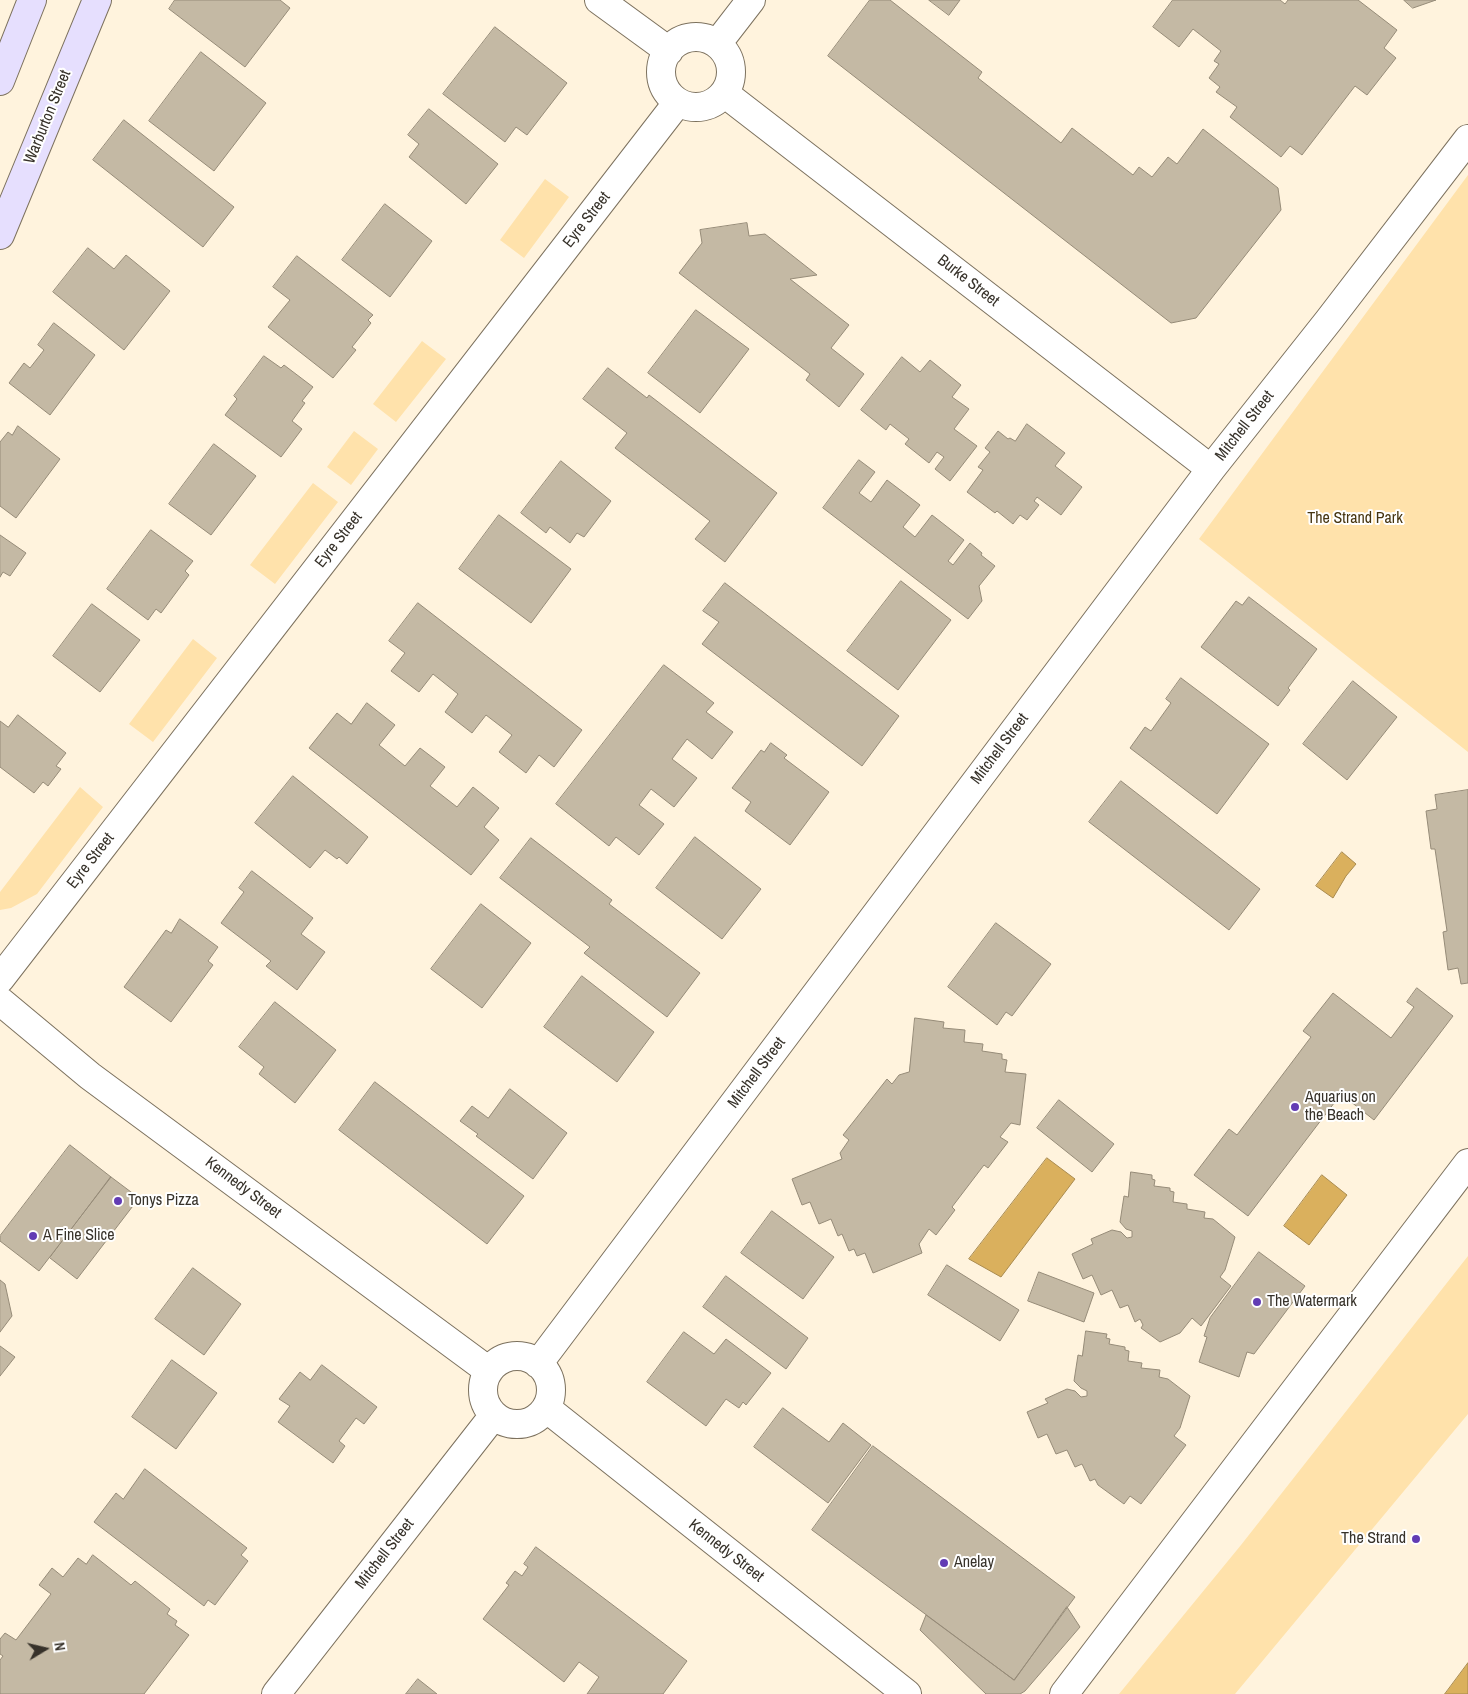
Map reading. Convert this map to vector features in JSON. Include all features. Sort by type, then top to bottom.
[{"type":"main road","points":[[0,81],[32,0]]},
{"type":"main road","name":"Warburton Street","points":[[0,235],[97,0]]},
{"type":"street","points":[[599,0],[669,51]]},
{"type":"street","points":[[717,44],[750,0]]},
{"type":"street","points":[[686,38],[708,39],[717,44],[728,57],[732,73],[730,84],[724,93],[708,106],[687,106],[678,102],[669,94],[661,73],[663,61],[669,51],[686,38]]},
{"type":"street","name":"Burke Street","points":[[724,93],[1211,469]]},
{"type":"street","name":"Eyre Street","points":[[0,979],[678,102]]},
{"type":"street","name":"Mitchell Street","points":[[538,1364],[1211,469],[1329,320],[1468,139]]},
{"type":"street","name":"Kennedy Street","points":[[0,1002],[90,1076],[489,1371]]},
{"type":"street","points":[[1064,1694],[1468,1163]]},
{"type":"street","points":[[512,1357],[528,1358],[538,1364],[545,1370],[550,1379],[551,1389],[546,1408],[535,1419],[521,1424],[511,1424],[502,1421],[494,1415],[484,1398],[483,1389],[489,1371],[497,1363],[512,1357]]},
{"type":"street","name":"Kennedy Street","points":[[546,1408],[907,1694]]},
{"type":"street","name":"Mitchell Street","points":[[276,1694],[494,1415]]},
{"type":"green space","name":"The Strand Park","points":[[1468,175],[1468,752],[1199,539]]},
{"type":"green space","points":[[545,179],[569,197],[524,258],[500,240]]},
{"type":"green space","points":[[422,341],[446,359],[396,422],[373,404]]},
{"type":"green space","points":[[354,431],[378,449],[351,485],[327,467]]},
{"type":"green space","points":[[313,483],[338,502],[275,584],[250,565]]},
{"type":"green space","points":[[193,639],[217,658],[153,742],[129,724]]},
{"type":"green space","points":[[80,787],[103,807],[37,894],[11,908],[0,910],[0,892]]},
{"type":"green space","points":[[1468,1256],[1468,1414],[1235,1694],[1119,1694],[1241,1545]]},
{"type":"shaded area","points":[[1342,852],[1356,864],[1346,876],[1333,898],[1316,886]]},
{"type":"shaded area","points":[[1047,1158],[1075,1179],[1001,1277],[969,1259]]},
{"type":"shaded area","points":[[1322,1175],[1347,1195],[1309,1245],[1284,1226]]},
{"type":"shaded area","points":[[1468,1663],[1468,1694],[1445,1694]]},
{"type":"building","points":[[175,0],[280,0],[290,8],[245,67],[169,9]]},
{"type":"building","points":[[870,0],[890,0],[982,72],[978,78],[1061,143],[1072,128],[1133,175],[1139,167],[1152,177],[1168,157],[1177,164],[1203,129],[1278,188],[1281,210],[1196,318],[1171,323],[828,56]]},
{"type":"building","points":[[929,0],[960,0],[949,15]]},
{"type":"building","points":[[1173,0],[1280,0],[1285,4],[1288,0],[1358,0],[1397,30],[1384,48],[1396,58],[1367,95],[1355,86],[1302,155],[1290,146],[1281,157],[1230,117],[1237,107],[1216,92],[1220,87],[1209,78],[1219,64],[1214,61],[1221,51],[1193,29],[1179,47],[1153,27]]},
{"type":"building","points":[[1404,0],[1436,0],[1413,8]]},
{"type":"building","points":[[495,27],[567,83],[527,135],[516,127],[505,142],[443,94]]},
{"type":"building","points":[[201,52],[266,103],[214,171],[149,121]]},
{"type":"building","points":[[429,109],[498,164],[466,204],[409,157],[419,144],[408,135]]},
{"type":"building","points":[[124,120],[234,207],[203,247],[93,160]]},
{"type":"building","points":[[385,204],[432,241],[390,297],[342,260]]},
{"type":"building","points":[[747,223],[749,236],[765,234],[817,275],[790,279],[849,325],[831,348],[864,374],[839,407],[806,380],[810,374],[679,273],[702,243],[700,230]]},
{"type":"building","points":[[88,248],[114,269],[126,255],[170,291],[124,350],[53,292]]},
{"type":"building","points":[[297,256],[373,315],[368,320],[371,323],[352,347],[356,350],[333,378],[268,327],[290,300],[273,287]]},
{"type":"building","points":[[696,310],[749,349],[700,413],[648,373]]},
{"type":"building","points":[[54,323],[95,355],[50,415],[9,383],[24,363],[30,368],[44,350],[38,345]]},
{"type":"building","points":[[264,356],[281,368],[284,365],[313,387],[302,401],[305,403],[292,421],[302,429],[281,457],[225,415],[237,399],[234,396]]},
{"type":"building","points":[[902,357],[920,372],[930,360],[961,385],[952,397],[969,409],[954,429],[977,446],[950,481],[935,469],[944,457],[937,452],[929,463],[905,444],[909,439],[890,424],[886,430],[861,410]]},
{"type":"building","points":[[608,368],[647,398],[649,395],[777,493],[725,562],[695,539],[710,521],[615,448],[627,433],[583,399]]},
{"type":"building","points":[[1027,424],[1065,453],[1055,466],[1082,487],[1061,515],[1037,497],[1034,501],[1039,505],[1027,520],[1020,515],[1013,524],[997,511],[995,513],[967,492],[983,470],[978,467],[990,452],[985,448],[998,431],[1008,439],[1010,438],[1015,441]]},
{"type":"building","points":[[18,426],[60,459],[16,518],[0,506],[0,442],[8,432],[12,435]]},
{"type":"building","points":[[214,444],[256,476],[211,535],[169,504]]},
{"type":"building","points":[[859,460],[875,472],[859,493],[871,502],[887,480],[920,505],[903,527],[915,537],[932,515],[964,540],[948,561],[953,565],[970,543],[995,566],[979,586],[982,601],[968,619],[823,508]]},
{"type":"building","points":[[561,461],[611,501],[584,537],[577,533],[570,543],[550,527],[546,533],[521,513]]},
{"type":"building","points":[[499,515],[571,569],[531,623],[459,569]]},
{"type":"building","points":[[151,530],[193,561],[185,571],[189,575],[161,613],[156,609],[148,620],[107,589]]},
{"type":"building","points":[[0,535],[26,553],[10,576],[3,572],[0,577]]},
{"type":"building","points":[[901,581],[951,620],[898,690],[847,651]]},
{"type":"building","points":[[725,583],[899,716],[862,766],[702,644],[719,622],[703,611]]},
{"type":"building","points":[[1249,597],[1317,649],[1288,688],[1290,690],[1278,706],[1201,647],[1236,601],[1242,605]]},
{"type":"building","points":[[418,603],[582,730],[554,767],[539,755],[526,773],[499,752],[512,735],[486,715],[472,733],[445,712],[458,694],[433,674],[419,692],[391,671],[405,653],[389,641]]},
{"type":"building","points":[[92,604],[140,640],[100,692],[53,656]]},
{"type":"building","points":[[664,665],[714,703],[706,712],[733,732],[712,759],[687,739],[672,759],[697,778],[674,807],[651,789],[639,805],[664,824],[639,855],[616,837],[609,846],[556,804]]},
{"type":"building","points":[[1181,678],[1269,744],[1217,814],[1130,748],[1145,727],[1151,731],[1171,703],[1166,699]]},
{"type":"building","points":[[1353,681],[1397,717],[1347,780],[1303,744]]},
{"type":"building","points":[[367,703],[395,725],[379,745],[405,766],[420,748],[445,767],[430,786],[457,807],[473,787],[499,808],[484,827],[499,840],[471,875],[309,748],[337,713],[351,724]]},
{"type":"building","points":[[18,715],[66,753],[56,766],[61,769],[48,786],[43,782],[34,793],[0,767],[0,721],[8,727]]},
{"type":"building","points":[[771,743],[787,755],[784,758],[829,792],[790,845],[745,811],[751,802],[732,788],[761,750],[764,752]]},
{"type":"building","points":[[293,776],[368,837],[347,864],[339,857],[337,859],[325,850],[310,868],[255,823]]},
{"type":"building","points":[[1121,781],[1260,889],[1229,930],[1089,822]]},
{"type":"building","points":[[1468,790],[1468,983],[1461,984],[1458,968],[1448,970],[1443,932],[1447,931],[1435,849],[1431,849],[1426,811],[1437,809],[1435,795]]},
{"type":"building","points":[[695,837],[761,889],[722,939],[656,888]]},
{"type":"building","points":[[531,838],[612,900],[609,904],[700,973],[667,1017],[584,953],[590,947],[500,878]]},
{"type":"building","points":[[252,871],[313,918],[301,934],[325,952],[297,990],[266,966],[271,961],[221,923],[244,892],[239,888]]},
{"type":"building","points":[[481,904],[531,943],[482,1008],[431,969]]},
{"type":"building","points":[[180,919],[218,947],[208,961],[213,965],[171,1022],[124,987],[166,930],[171,933]]},
{"type":"building","points":[[996,923],[1051,964],[1012,1016],[1006,1012],[997,1025],[948,987]]},
{"type":"building","points":[[582,976],[654,1032],[617,1082],[544,1027]]},
{"type":"building","name":"Aquarius on the Beach","points":[[1417,988],[1453,1016],[1374,1120],[1341,1094],[1248,1216],[1194,1175],[1229,1129],[1237,1135],[1311,1037],[1303,1031],[1333,993],[1391,1038],[1414,1007],[1407,1002]]},
{"type":"building","points":[[275,1002],[336,1050],[295,1103],[259,1074],[264,1067],[239,1047]]},
{"type":"building","points":[[915,1018],[944,1022],[943,1028],[965,1030],[964,1042],[983,1044],[982,1051],[1002,1054],[1002,1059],[1007,1060],[1005,1072],[1026,1074],[1020,1125],[1011,1123],[1000,1137],[1008,1142],[988,1168],[984,1165],[952,1207],[955,1210],[936,1235],[929,1229],[919,1244],[922,1253],[873,1273],[865,1253],[857,1256],[854,1249],[849,1251],[842,1234],[838,1236],[831,1219],[819,1224],[810,1202],[802,1205],[792,1179],[842,1159],[840,1153],[849,1140],[843,1135],[887,1079],[892,1084],[899,1075],[909,1072]]},
{"type":"building","points":[[375,1082],[524,1196],[487,1244],[339,1130]]},
{"type":"building","points":[[510,1089],[567,1133],[533,1179],[476,1136],[478,1134],[460,1121],[472,1106],[488,1118]]},
{"type":"building","points":[[1059,1100],[1114,1144],[1092,1172],[1037,1128]]},
{"type":"building","points":[[70,1145],[111,1177],[39,1271],[0,1241],[0,1236]]},
{"type":"building","points":[[1131,1172],[1152,1175],[1152,1179],[1155,1180],[1154,1186],[1170,1188],[1170,1191],[1174,1192],[1173,1202],[1187,1204],[1187,1209],[1205,1212],[1204,1218],[1213,1219],[1235,1237],[1225,1270],[1220,1277],[1231,1286],[1201,1326],[1192,1318],[1180,1333],[1160,1342],[1141,1328],[1143,1325],[1140,1319],[1135,1322],[1128,1305],[1120,1308],[1112,1290],[1101,1295],[1092,1275],[1083,1279],[1072,1254],[1093,1244],[1091,1239],[1112,1230],[1121,1232],[1127,1238],[1132,1237],[1132,1231],[1126,1229],[1120,1222],[1124,1196],[1128,1197]]},
{"type":"building","points":[[111,1177],[139,1198],[77,1279],[50,1258]]},
{"type":"building","points":[[772,1211],[834,1257],[803,1299],[741,1253]]},
{"type":"building","name":"The Watermark","points":[[1259,1252],[1305,1286],[1254,1354],[1247,1352],[1239,1377],[1199,1362],[1207,1337],[1204,1336],[1210,1318]]},
{"type":"building","points":[[947,1265],[1019,1310],[1000,1341],[928,1295]]},
{"type":"building","points":[[193,1268],[241,1304],[204,1355],[155,1319]]},
{"type":"building","points":[[1039,1272],[1094,1293],[1084,1322],[1028,1301]]},
{"type":"building","points":[[726,1276],[808,1338],[786,1369],[703,1307]]},
{"type":"building","points":[[0,1280],[5,1284],[12,1316],[0,1332]]},
{"type":"building","points":[[1086,1331],[1107,1334],[1106,1338],[1110,1339],[1109,1344],[1125,1347],[1125,1350],[1129,1351],[1128,1361],[1142,1363],[1141,1368],[1160,1370],[1159,1377],[1168,1379],[1190,1396],[1180,1428],[1174,1436],[1186,1445],[1141,1504],[1130,1496],[1124,1504],[1098,1485],[1095,1479],[1090,1481],[1082,1464],[1075,1467],[1067,1450],[1056,1454],[1047,1434],[1038,1438],[1027,1412],[1048,1403],[1045,1399],[1067,1389],[1075,1391],[1081,1397],[1087,1396],[1087,1391],[1074,1381],[1078,1355],[1082,1356]]},
{"type":"building","points":[[684,1332],[714,1354],[726,1339],[771,1373],[746,1405],[743,1402],[739,1408],[726,1399],[706,1426],[647,1382]]},
{"type":"building","points":[[0,1346],[15,1357],[0,1376]]},
{"type":"building","points":[[172,1360],[217,1393],[176,1449],[132,1417]]},
{"type":"building","points":[[322,1365],[377,1407],[364,1424],[356,1418],[339,1441],[345,1446],[333,1463],[278,1422],[290,1406],[279,1399],[300,1372],[310,1380]]},
{"type":"building","points":[[783,1408],[829,1442],[843,1423],[871,1445],[828,1503],[754,1447]]},
{"type":"building","name":"Anelay","points":[[873,1446],[1075,1597],[1014,1680],[812,1530]]},
{"type":"building","points":[[145,1469],[247,1548],[241,1555],[248,1561],[215,1605],[208,1600],[204,1606],[94,1522],[116,1493],[123,1499]]},
{"type":"building","points":[[536,1547],[687,1661],[663,1694],[587,1694],[599,1677],[579,1662],[564,1682],[483,1619],[509,1585],[506,1583],[515,1571],[522,1576],[528,1567],[524,1564]]},
{"type":"building","points":[[93,1555],[131,1585],[135,1581],[170,1609],[167,1614],[177,1621],[175,1625],[189,1635],[144,1694],[0,1694],[0,1660],[3,1656],[0,1654],[0,1639],[5,1633],[16,1640],[51,1594],[39,1585],[52,1568],[63,1577],[78,1558],[86,1564]]},
{"type":"building","points":[[1067,1607],[1080,1627],[1025,1691],[1020,1694],[986,1694],[920,1630],[926,1615],[1014,1680]]},
{"type":"building","points":[[418,1679],[437,1694],[406,1694]]},
{"type":"place","name":"Aquarius on the Beach","points":[[1295,1107]]},
{"type":"place","name":"Tonys Pizza","points":[[118,1201]]},
{"type":"place","name":"A Fine Slice","points":[[33,1236]]},
{"type":"place","name":"The Watermark","points":[[1257,1302]]},
{"type":"place","name":"The Strand","points":[[1416,1539]]},
{"type":"place","name":"Anelay","points":[[944,1563]]}]
